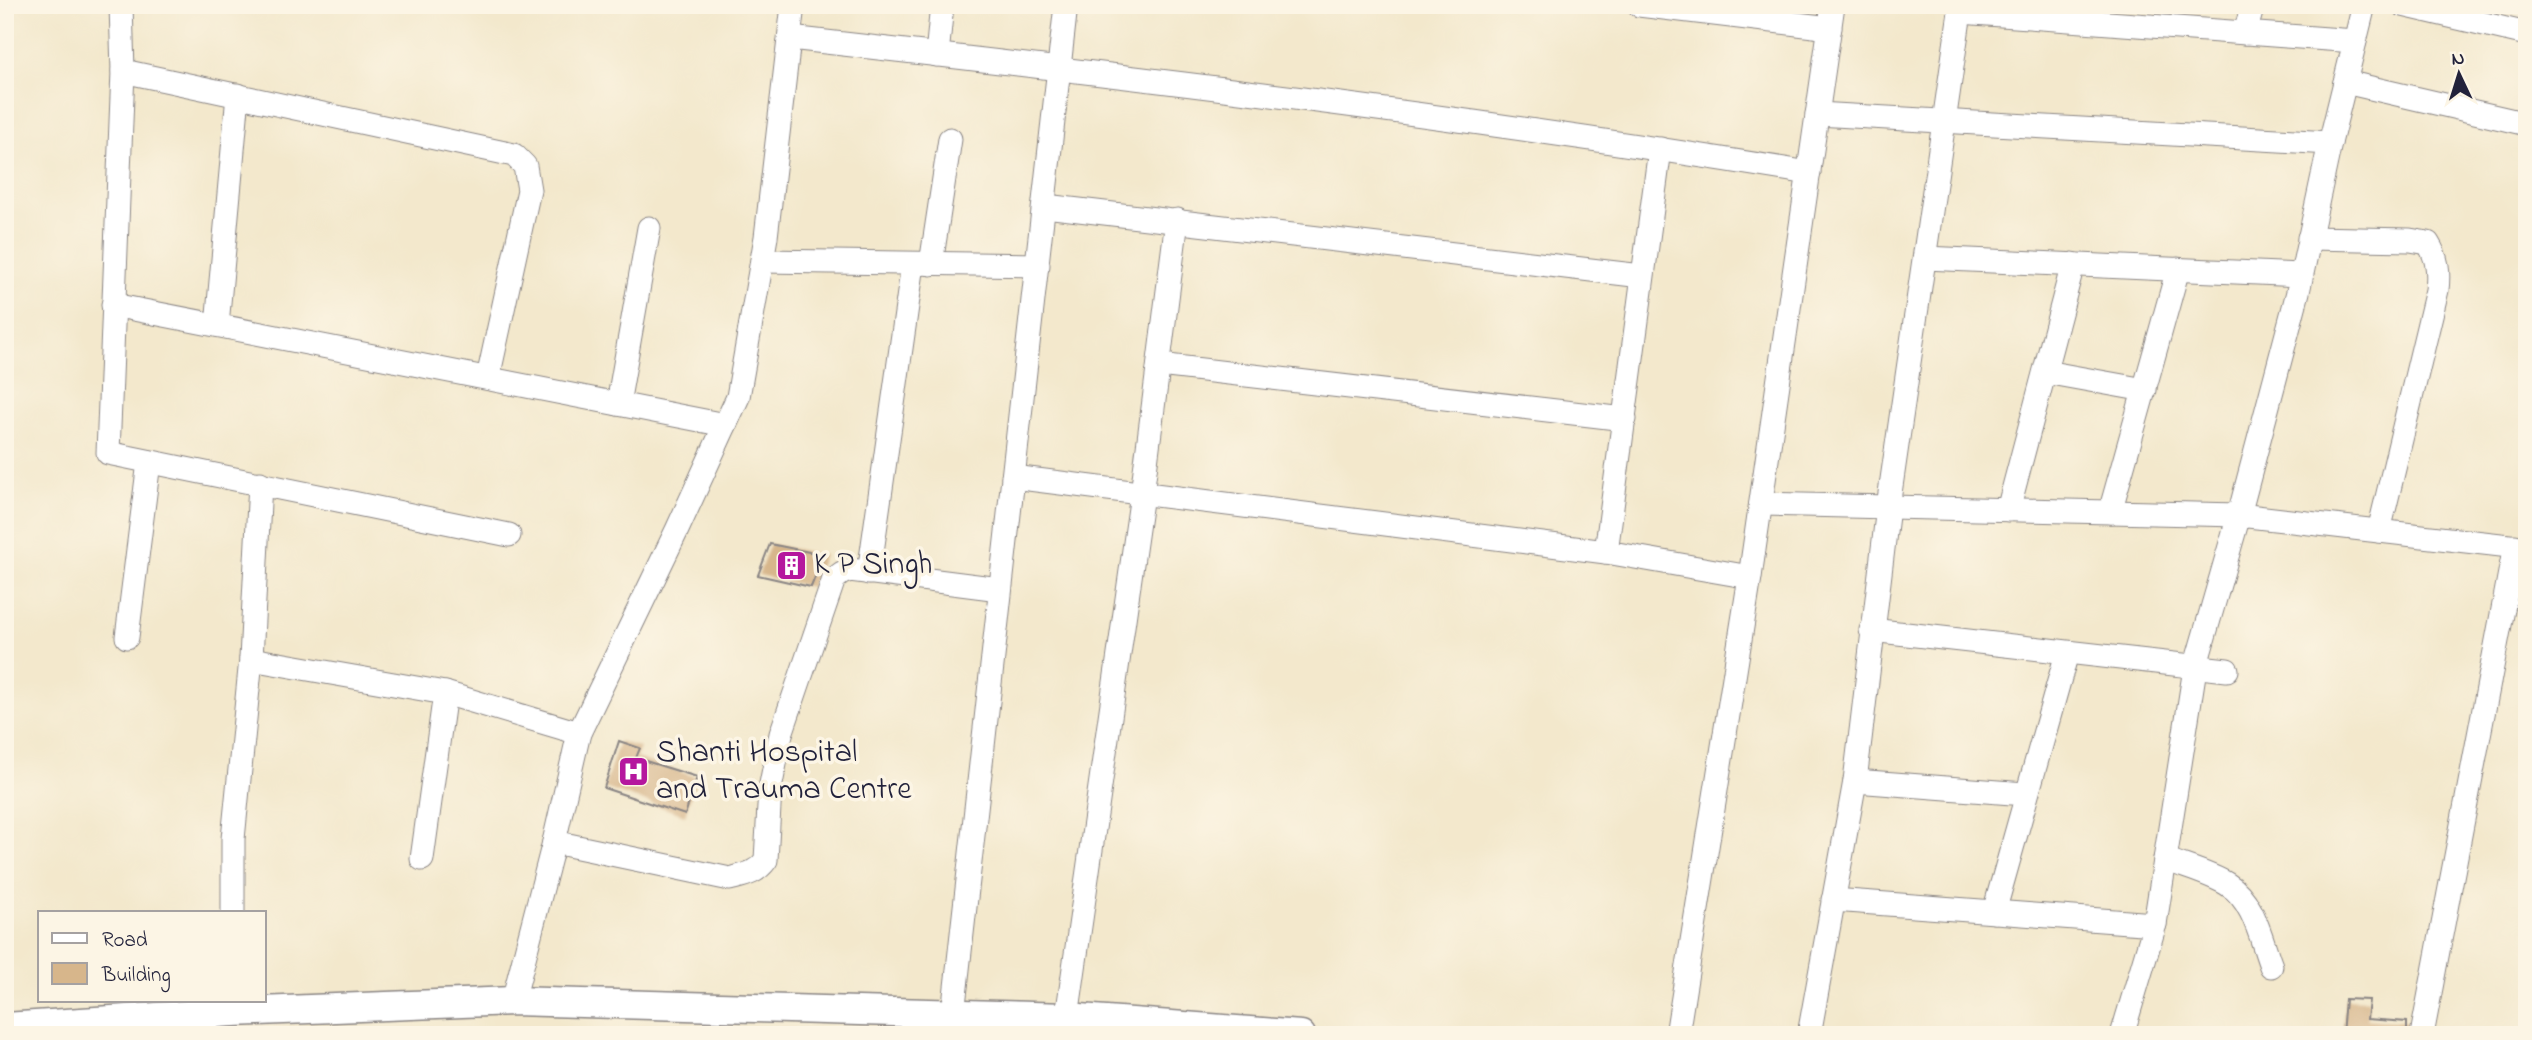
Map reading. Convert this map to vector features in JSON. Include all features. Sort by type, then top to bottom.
[{"type":"main road","points":[[5,1027],[233,1006],[513,1001],[1067,1017],[1301,1035]]},
{"type":"street","points":[[121,5],[122,71],[108,453],[509,535]]},
{"type":"street","points":[[513,1001],[579,733],[738,397],[762,261],[793,5]]},
{"type":"street","points":[[937,55],[943,5]]},
{"type":"street","points":[[953,1014],[1066,5]]},
{"type":"street","points":[[1639,5],[1831,16],[1751,577],[1677,1035]]},
{"type":"street","points":[[2245,33],[2253,5]]},
{"type":"street","points":[[2122,1035],[2155,923],[2195,668],[2239,515],[2301,275],[2364,5]]},
{"type":"street","points":[[2403,5],[2527,34]]},
{"type":"street","points":[[1809,1035],[1855,781],[1871,630],[1961,9],[2161,16],[2245,33],[2355,41]]},
{"type":"street","points":[[790,38],[1059,68],[1423,115],[1808,173]]},
{"type":"street","points":[[122,71],[514,155],[525,166],[529,190],[488,379]]},
{"type":"street","points":[[2345,82],[2527,124]]},
{"type":"street","points":[[217,325],[238,95]]},
{"type":"street","points":[[1817,114],[2330,143]]},
{"type":"street","points":[[869,573],[922,264],[950,139]]},
{"type":"street","points":[[1605,552],[1660,149]]},
{"type":"street","points":[[1045,206],[1642,276]]},
{"type":"street","points":[[1067,1017],[1142,494],[1177,220]]},
{"type":"street","points":[[618,404],[649,228]]},
{"type":"street","points":[[2309,238],[2410,240],[2428,243],[2435,254],[2439,271],[2437,290],[2379,531]]},
{"type":"street","points":[[1924,258],[2301,275]]},
{"type":"street","points":[[762,261],[1038,265]]},
{"type":"street","points":[[2008,510],[2073,264]]},
{"type":"street","points":[[2110,512],[2178,270]]},
{"type":"street","points":[[114,305],[726,425]]},
{"type":"street","points":[[1159,365],[1625,419]]},
{"type":"street","points":[[2045,372],[2145,390]]},
{"type":"street","points":[[127,637],[149,462]]},
{"type":"street","points":[[1013,477],[1605,552],[1751,577]]},
{"type":"street","points":[[233,911],[233,839],[251,659],[260,483]]},
{"type":"street","points":[[1761,505],[2239,515],[2521,547],[2422,1035]]},
{"type":"street","points":[[554,842],[730,879],[752,873],[766,860],[770,789],[781,734],[834,579],[850,570],[1000,589]]},
{"type":"street","points":[[1871,630],[2227,670]]},
{"type":"street","points":[[1994,912],[2025,794],[2067,653]]},
{"type":"street","points":[[251,659],[445,693],[579,733]]},
{"type":"street","points":[[422,859],[445,693]]},
{"type":"street","points":[[1855,781],[2025,794]]},
{"type":"street","points":[[2165,859],[2228,884],[2243,899],[2271,967]]},
{"type":"street","points":[[1833,900],[2155,923]]},
{"type":"building","name":"K P Singh","points":[[770,544],[824,555],[811,587],[758,575]]},
{"type":"building","points":[[619,741],[640,748],[636,758],[697,777],[685,815],[604,788]]},
{"type":"building","points":[[2345,999],[2369,1000],[2367,1019],[2407,1022],[2407,1035],[2342,1035]]},
{"type":"place","name":"K P Singh","points":[[791,565]]},
{"type":"place","name":"Shanti Hospital and Trauma Centre","points":[[633,771]]}]
